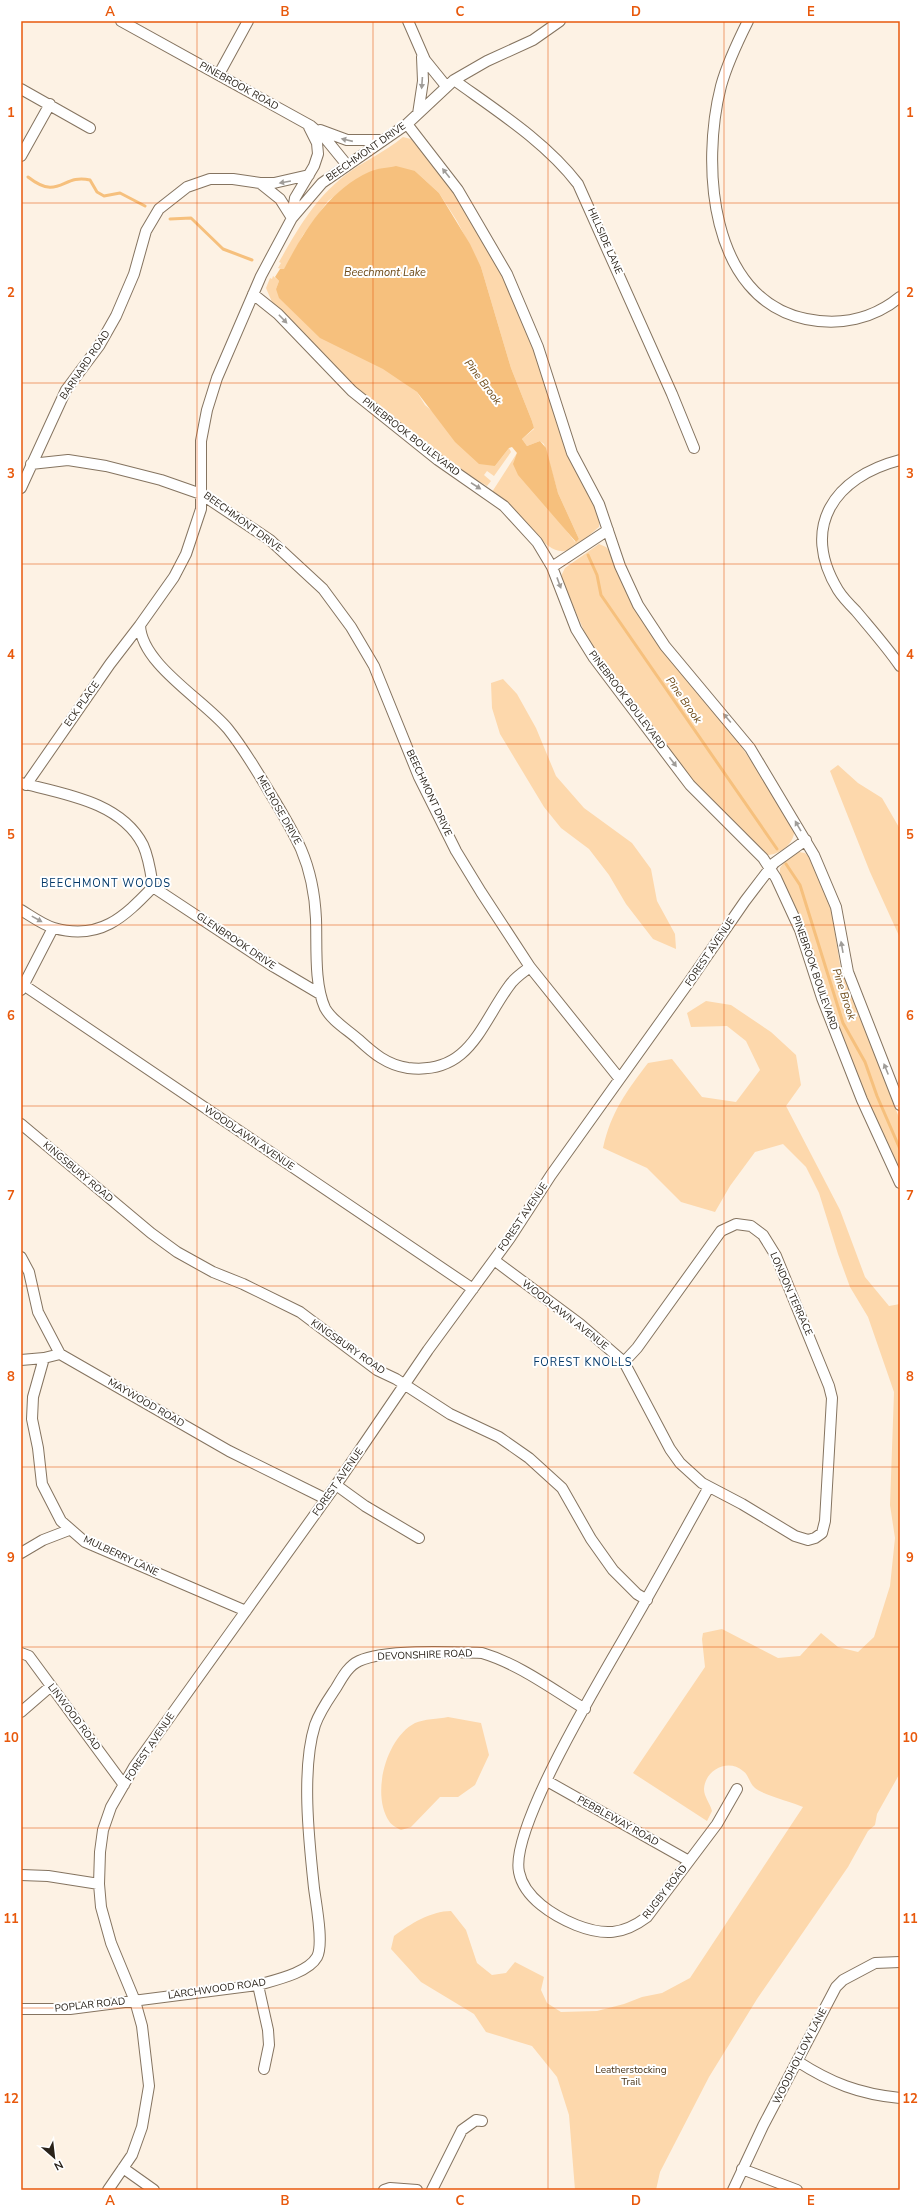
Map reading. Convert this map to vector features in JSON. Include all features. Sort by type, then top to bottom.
[{"type":"street","name":"PINEBROOK ROAD","points":[[121,21],[309,125],[329,143],[347,165]]},
{"type":"street","points":[[219,74],[248,21]]},
{"type":"street","points":[[408,21],[421,53],[423,81],[418,114]]},
{"type":"street","name":"BEECHMONT DRIVE","points":[[560,21],[533,40],[487,61],[450,83],[407,124],[347,165],[315,190],[292,218],[253,294],[222,365],[207,410],[201,441],[201,494],[270,540],[291,558],[323,589],[351,627],[374,666],[419,777],[450,838],[484,897],[530,967],[619,1078]]},
{"type":"street","points":[[748,21],[722,85],[713,134],[712,163],[716,204],[720,228],[735,267],[754,291],[769,304],[792,316],[815,321],[831,322],[856,319],[876,313],[900,297]]},
{"type":"street","name":"HILLSIDE LANE","points":[[421,53],[429,66],[450,83],[541,146],[563,165],[578,184],[672,394],[694,448]]},
{"type":"street","points":[[21,89],[50,104],[90,128]]},
{"type":"street","points":[[21,156],[50,104]]},
{"type":"street","points":[[407,124],[462,194],[507,274],[538,347],[572,453],[597,500],[625,579],[645,616],[665,646],[750,748],[806,840],[832,896],[848,972],[900,1105]]},
{"type":"street","points":[[309,125],[347,140],[360,142],[385,140]]},
{"type":"street","points":[[292,218],[295,198],[317,161],[319,150],[309,125]]},
{"type":"street","name":"BARNARD ROAD","points":[[21,488],[66,390],[93,354],[113,322],[134,274],[148,226],[159,209],[187,187],[210,180],[233,179],[260,184],[288,182],[309,175]]},
{"type":"street","name":"BARNARD ROAD","points":[[260,184],[280,199],[292,218]]},
{"type":"street","name":"PINEBROOK BOULEVARD","points":[[253,294],[278,314],[339,379],[377,412],[438,460],[492,496],[512,513],[537,542],[552,567],[576,629],[600,668],[690,785],[770,867],[794,915],[834,1028],[872,1124],[900,1183]]},
{"type":"street","points":[[31,464],[68,460],[106,466],[161,480],[201,494],[201,509],[181,566],[140,625]]},
{"type":"street","points":[[900,460],[863,474],[839,492],[827,510],[823,548],[827,568],[839,591],[900,666]]},
{"type":"street","points":[[552,567],[608,530]]},
{"type":"street","name":"ECK PLACE","points":[[24,784],[140,625]]},
{"type":"street","name":"MELROSE DRIVE","points":[[140,625],[145,646],[158,664],[206,705],[228,729],[245,752],[290,826],[307,866],[316,916],[320,994],[326,1010],[341,1025],[386,1061],[406,1068],[432,1067],[448,1062],[468,1049],[478,1038],[508,986],[530,967]]},
{"type":"street","points":[[21,910],[52,928],[84,931],[106,926],[121,919],[153,887],[144,847],[128,824],[106,810],[85,801],[58,791],[24,784]]},
{"type":"street","name":"FOREST AVENUE","points":[[108,2190],[132,2155],[142,2127],[149,2086],[145,2044],[134,2001],[111,1943],[101,1907],[99,1884],[100,1852],[103,1830],[111,1807],[134,1767],[336,1485],[494,1260],[619,1078],[770,867],[806,840]]},
{"type":"street","name":"GLENBROOK DRIVE","points":[[153,887],[272,966],[320,994]]},
{"type":"street","points":[[23,988],[52,928]]},
{"type":"street","name":"WOODLAWN AVENUE","points":[[23,988],[473,1289]]},
{"type":"street","name":"KINGSBURY ROAD","points":[[21,1124],[151,1233],[177,1252],[213,1272],[243,1284],[300,1312],[377,1370],[405,1385],[450,1414],[498,1437],[529,1458],[562,1488],[592,1539],[613,1570],[637,1594],[647,1600]]},
{"type":"street","name":"LONDON TERRACE","points":[[624,1362],[637,1348],[721,1231],[736,1224],[751,1226],[763,1235],[776,1256],[806,1328],[832,1398],[825,1521],[822,1533],[819,1535]]},
{"type":"street","points":[[21,1257],[29,1272],[38,1312],[60,1354],[44,1358],[21,1360]]},
{"type":"street","name":"WOODLAWN AVENUE","points":[[494,1260],[580,1324],[624,1362],[670,1449],[680,1463],[709,1487],[742,1504],[795,1536],[808,1540],[819,1535]]},
{"type":"street","name":"MAYWOOD ROAD","points":[[60,1354],[228,1451],[326,1499]]},
{"type":"street","name":"MULBERRY LANE","points":[[44,1358],[33,1397],[32,1419],[38,1448],[42,1484],[52,1506],[69,1530],[85,1542],[246,1611]]},
{"type":"street","points":[[336,1485],[365,1506],[419,1538]]},
{"type":"street","points":[[585,1709],[709,1487]]},
{"type":"street","points":[[21,1553],[43,1540],[69,1530]]},
{"type":"street","name":"LINWOOD ROAD","points":[[21,1645],[25,1655],[51,1686],[124,1785]]},
{"type":"street","name":"DEVONSHIRE ROAD","points":[[316,1958],[319,1937],[311,1856],[308,1782],[310,1745],[320,1712],[348,1669],[357,1662],[371,1656],[482,1653],[495,1657],[534,1678],[585,1709]]},
{"type":"street","points":[[21,1712],[51,1686]]},
{"type":"street","name":"RUGBY ROAD","points":[[585,1709],[556,1760],[522,1840],[518,1858],[519,1872],[529,1893],[539,1904],[567,1922],[593,1932],[613,1933],[635,1926],[647,1917],[717,1824],[737,1789]]},
{"type":"street","name":"PEBBLEWAY ROAD","points":[[547,1781],[689,1861]]},
{"type":"street","points":[[21,1875],[48,1876],[99,1884]]},
{"type":"street","name":"LARCHWOOD ROAD","points":[[134,2001],[258,1985],[305,1968],[311,1965],[316,1958]]},
{"type":"street","name":"WOODHOLLOW LANE","points":[[733,2190],[742,2169],[836,1986],[843,1980],[875,1964],[900,1962]]},
{"type":"street","points":[[258,1985],[268,2030],[269,2045],[264,2069]]},
{"type":"street","name":"POPLAR ROAD","points":[[21,2009],[70,2009],[134,2001]]},
{"type":"street","points":[[797,2061],[819,2075],[845,2087],[874,2095],[900,2098]]},
{"type":"street","points":[[432,2190],[462,2130],[476,2120],[482,2121]]},
{"type":"street","points":[[123,2168],[154,2190]]},
{"type":"street","points":[[742,2169],[797,2190]]},
{"type":"street","points":[[384,2190],[390,2188],[417,2190]]},
{"type":"green space","points":[[403,137],[411,139],[451,185],[505,276],[601,521],[599,523],[599,527],[578,545],[569,550],[557,550],[550,547],[512,507],[492,492],[517,453],[556,517],[575,542],[579,539],[558,493],[544,444],[540,441],[527,446],[522,439],[534,429],[511,368],[481,267],[457,221],[439,193],[415,171],[349,185],[328,201],[303,235],[284,270],[278,268],[281,263],[279,262],[300,227],[323,195],[344,176]]},
{"type":"green space","points":[[273,276],[279,281],[276,289],[417,392],[425,405],[495,466],[509,448],[511,452],[494,476],[487,471],[484,475],[491,481],[487,486],[457,467],[399,426],[345,379],[272,302],[266,288],[270,278],[272,279]]},
{"type":"green space","points":[[599,544],[606,547],[610,552],[630,601],[648,630],[714,709],[734,736],[794,829],[792,839],[786,848],[770,855],[765,855],[691,781],[594,654],[562,580],[562,574],[565,568]]},
{"type":"green space","points":[[503,679],[517,694],[536,728],[556,776],[584,808],[632,843],[651,869],[657,901],[675,934],[676,949],[653,939],[626,904],[609,875],[589,849],[561,828],[544,807],[500,734],[492,708],[491,683]]},
{"type":"green space","points":[[838,765],[858,783],[882,798],[900,829],[900,938],[870,872],[830,771]]},
{"type":"green space","points":[[799,852],[805,853],[809,857],[830,900],[840,965],[900,1120],[900,1173],[863,1093],[821,984],[798,912],[780,875],[780,868],[785,861]]},
{"type":"green space","name":"Leatherstocking Trail","points":[[706,1001],[731,1005],[771,1032],[796,1055],[801,1085],[786,1106],[840,1210],[865,1277],[889,1306],[900,1304],[900,1773],[877,1814],[875,1825],[868,1831],[848,1867],[757,1999],[709,2077],[660,2172],[656,2190],[575,2190],[569,2115],[557,2077],[532,2046],[486,2032],[474,2014],[421,1982],[391,1949],[394,1936],[428,1916],[436,1913],[451,1911],[466,1930],[477,1963],[492,1975],[506,1973],[515,1962],[544,1977],[541,1990],[547,2003],[561,2012],[597,2011],[624,2004],[642,1997],[662,1993],[690,1978],[803,1807],[759,1791],[753,1786],[743,1771],[737,1767],[724,1766],[718,1768],[708,1776],[705,1782],[704,1792],[712,1811],[707,1821],[633,1773],[705,1667],[702,1639],[703,1633],[722,1629],[778,1658],[800,1656],[821,1633],[838,1647],[858,1652],[874,1637],[890,1586],[895,1538],[890,1505],[894,1392],[868,1317],[850,1287],[819,1193],[806,1167],[783,1144],[755,1152],[730,1186],[715,1212],[681,1202],[647,1168],[603,1148],[610,1124],[620,1103],[648,1063],[672,1059],[702,1097],[736,1102],[760,1070],[746,1041],[727,1026],[691,1027],[687,1013]]},
{"type":"green space","points":[[448,1717],[481,1723],[489,1755],[475,1785],[458,1797],[440,1797],[411,1827],[401,1830],[389,1821],[384,1810],[381,1796],[384,1768],[389,1753],[405,1730],[415,1723]]},
{"type":"water","name":"Beechmont Lake","points":[[396,166],[415,171],[439,193],[470,244],[481,267],[511,368],[534,428],[522,439],[527,446],[540,441],[546,448],[558,493],[579,539],[576,542],[518,475],[513,464],[517,453],[512,447],[509,448],[495,466],[479,464],[455,442],[417,392],[383,369],[320,338],[279,298],[276,289],[279,281],[275,277],[280,269],[284,269],[300,240],[329,201],[354,180],[369,172]]},
{"type":"waterway","name":"Pine Brook","points":[[28,177],[47,187],[54,187],[73,180],[90,180],[97,192],[104,196],[120,193],[145,206]]},
{"type":"waterway","name":"Pine Brook","points":[[170,219],[191,218],[223,249],[252,260]]},
{"type":"waterway","name":"Pine Brook","points":[[588,555],[597,575],[601,595],[777,849]]},
{"type":"waterway","name":"Pine Brook","points":[[786,864],[800,885],[843,1023],[865,1062],[877,1096],[900,1149]]},
{"type":"district","name":"BEECHMONT WOODS","points":[[106,883]]},
{"type":"district","name":"FOREST KNOLLS","points":[[583,1362]]}]
